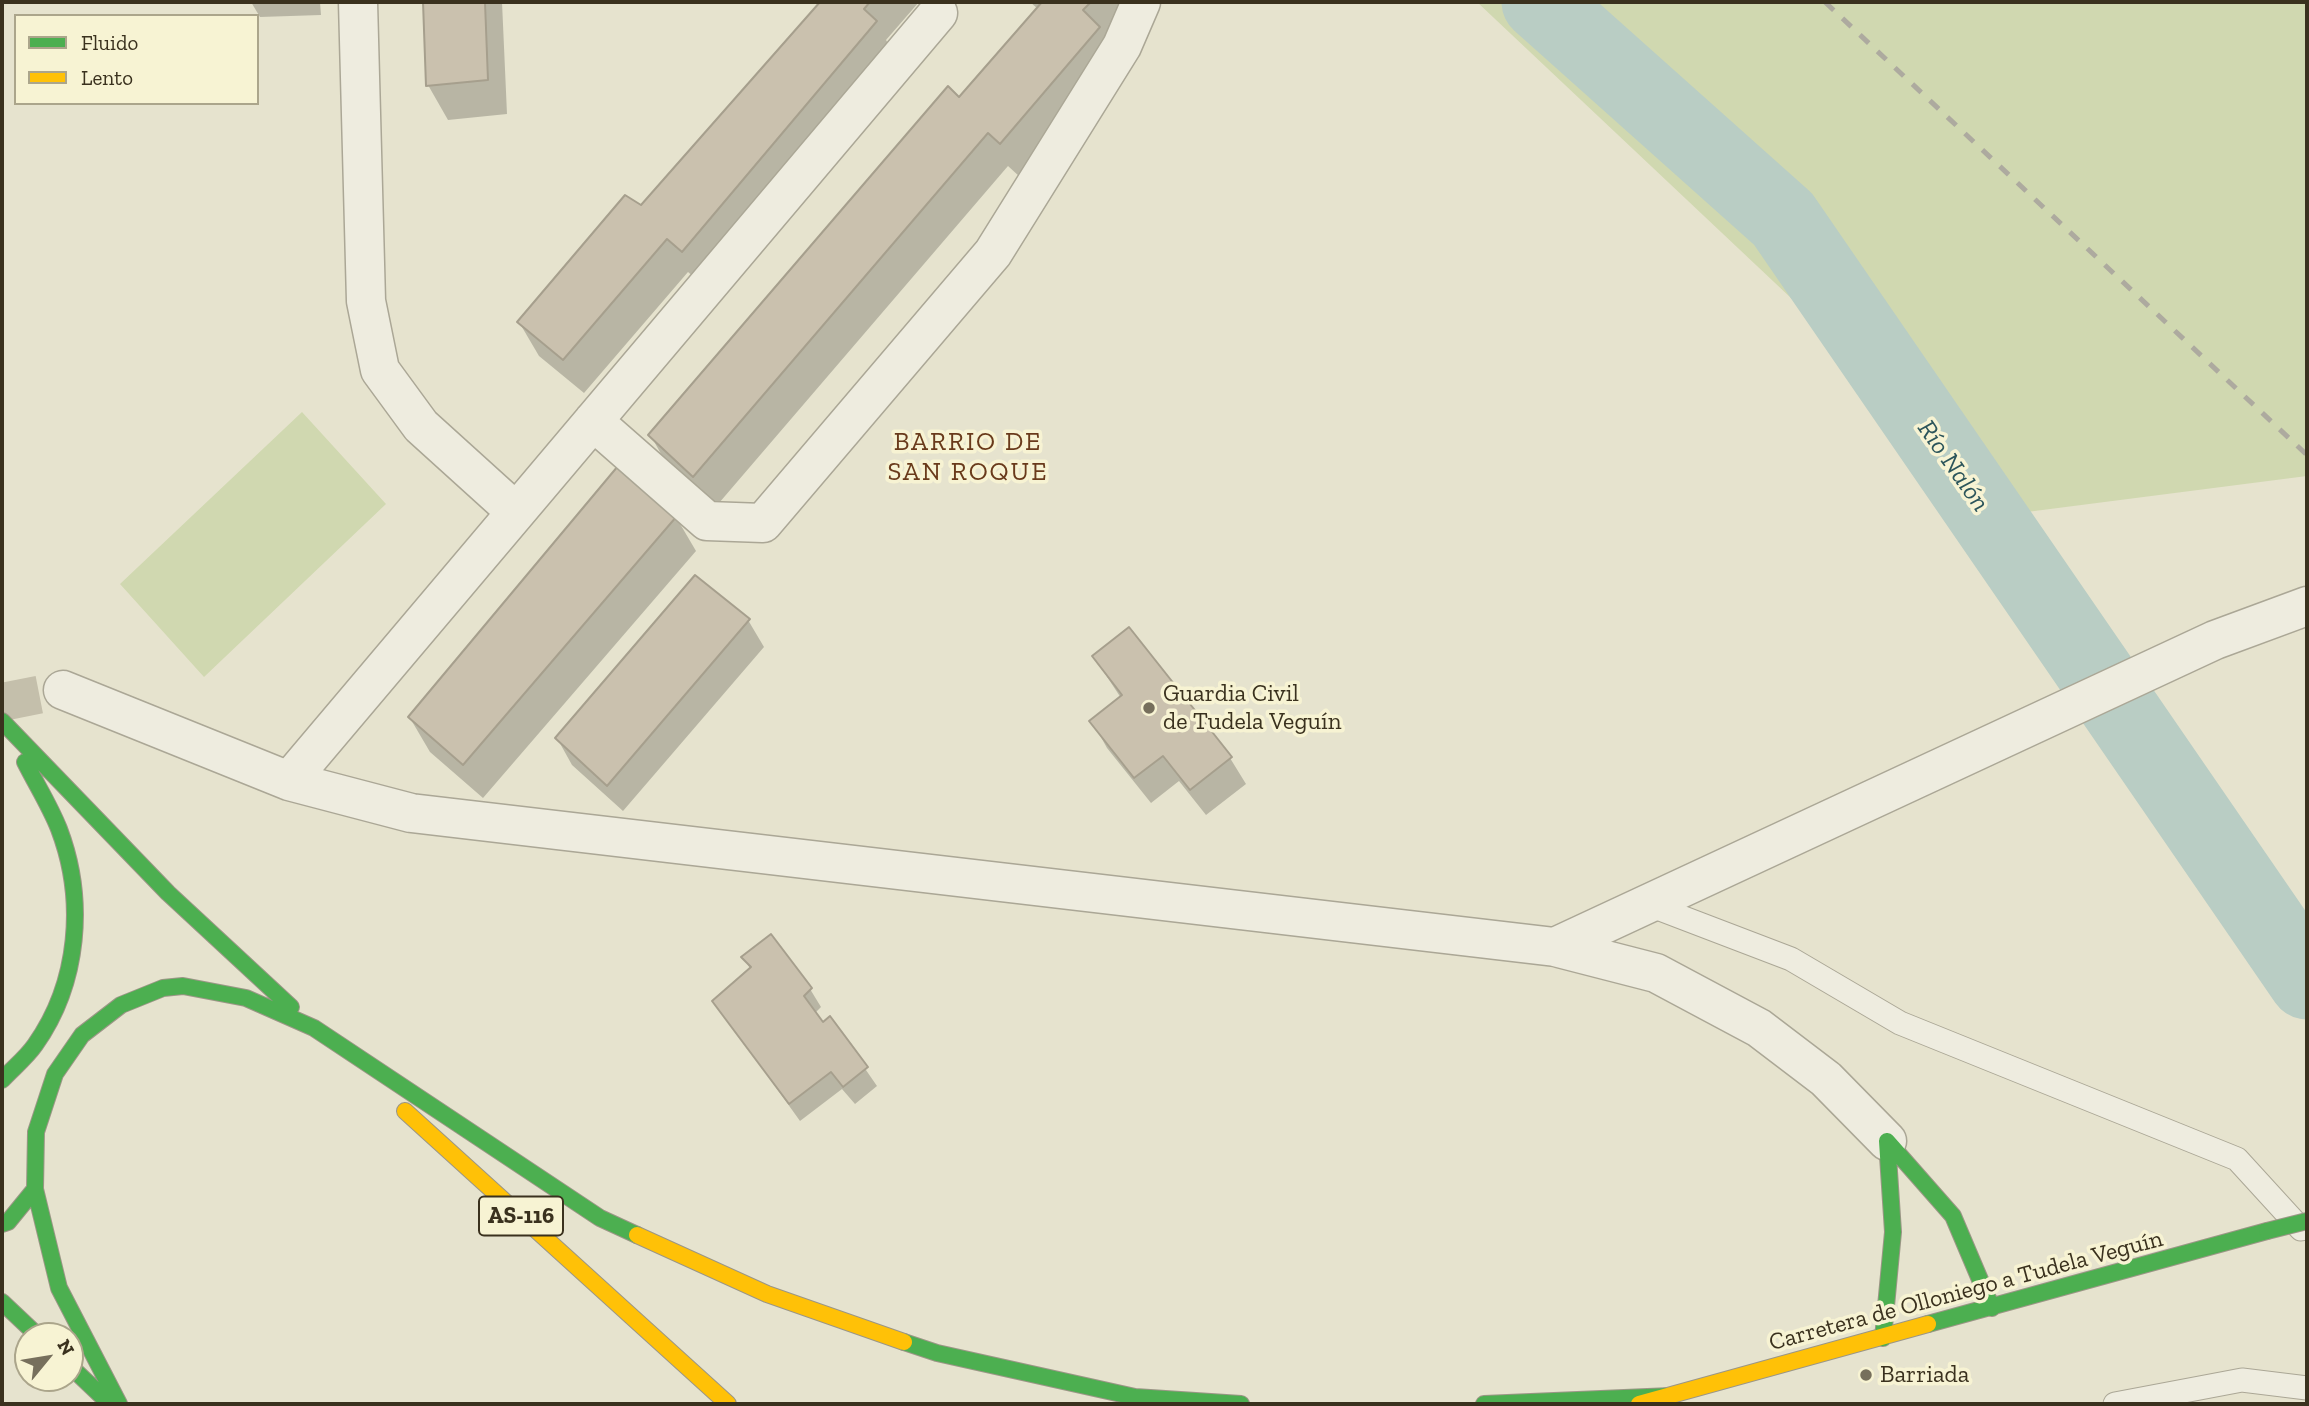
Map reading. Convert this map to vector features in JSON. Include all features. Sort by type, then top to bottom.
[{"type":"main road","name":"AS-116","points":[[6,726],[168,893],[727,1404]]},
{"type":"main road","points":[[2,1080],[38,1041],[65,992],[75,949],[73,886],[62,838],[6,726]]},
{"type":"main road","points":[[119,1404],[59,1288],[35,1189],[36,1132],[55,1074],[82,1035],[121,1005],[163,988],[184,986],[246,998],[314,1028],[600,1218],[767,1294],[937,1353],[1140,1401],[1241,1404]]},
{"type":"main road","points":[[1886,1141],[1952,1216],[1992,1308]]},
{"type":"main road","points":[[1883,1338],[1893,1233],[1886,1141]]},
{"type":"main road","points":[[2,1224],[8,1222],[35,1189]]},
{"type":"main road","name":"Carretera de Olloniego a Tudela Veguín","points":[[1637,1404],[2307,1221]]},
{"type":"main road","points":[[3,1305],[22,1322]]},
{"type":"main road","points":[[84,1379],[110,1404]]},
{"type":"main road","points":[[1484,1404],[1671,1396]]},
{"type":"main road","points":[[1656,1404],[1671,1396]]},
{"type":"street","points":[[358,2],[366,301],[380,370],[421,426],[516,513]]},
{"type":"street","points":[[593,421],[707,521],[764,523],[993,253],[1122,46],[1141,2]]},
{"type":"street","points":[[289,781],[938,13]]},
{"type":"street","points":[[1555,947],[2215,640],[2307,606]]},
{"type":"street","points":[[63,690],[289,781],[411,813],[1555,947],[1656,973],[1759,1028],[1826,1079],[1886,1141]]},
{"type":"lane","points":[[1647,904],[1791,959],[1900,1023],[2237,1159],[2307,1236]]},
{"type":"lane","points":[[2115,1404],[2242,1380],[2307,1388]]},
{"type":"green space","points":[[1477,2],[2307,2],[2307,476],[2019,513]]},
{"type":"green space","points":[[302,412],[386,504],[204,677],[120,584]]},
{"type":"building","points":[[423,2],[485,2],[488,80],[426,86]]},
{"type":"building","points":[[820,2],[870,2],[864,9],[877,21],[682,252],[667,239],[563,360],[517,322],[625,195],[641,205]]},
{"type":"building","points":[[1042,2],[1091,2],[1083,10],[1100,27],[1000,144],[988,133],[693,477],[648,435],[948,86],[959,97]]},
{"type":"building","points":[[618,466],[677,516],[463,765],[408,717]]},
{"type":"building","points":[[695,575],[750,619],[607,786],[555,738]]},
{"type":"building","name":"Guardia Civil de Tudela Veguín","points":[[1129,627],[1232,757],[1190,790],[1163,756],[1134,778],[1089,721],[1122,695],[1092,656]]},
{"type":"building","points":[[771,934],[812,988],[804,996],[823,1022],[830,1016],[868,1067],[843,1087],[831,1072],[789,1104],[712,1001],[751,967],[741,957]]},
{"type":"waterway","name":"Río Nalón","points":[[1540,2],[1783,219],[2307,981]]},
{"type":"tunnel","points":[[2,702],[63,690]]},
{"type":"railway","points":[[1825,2],[2307,455]]},
{"type":"traffic: fast","points":[[2,721],[168,893],[291,1007]]},
{"type":"traffic: fast","points":[[2,1080],[31,1050],[50,1021],[61,995],[74,940],[75,912],[68,856],[55,820],[25,762]]},
{"type":"traffic: fast","points":[[2,1224],[8,1222],[35,1189],[36,1132],[55,1074],[82,1035],[121,1005],[163,988],[183,986],[246,998],[314,1028],[600,1218],[637,1235]]},
{"type":"traffic: fast","points":[[1887,1141],[1953,1216],[1992,1308]]},
{"type":"traffic: fast","points":[[1883,1338],[1893,1232],[1887,1141]]},
{"type":"traffic: fast","points":[[35,1189],[59,1288],[119,1404]]},
{"type":"traffic: fast","points":[[2267,1231],[2307,1221]]},
{"type":"traffic: fast","points":[[1928,1324],[2267,1231]]},
{"type":"traffic: fast","points":[[2,1302],[23,1322]]},
{"type":"traffic: fast","points":[[904,1342],[937,1353],[1135,1397],[1241,1404]]},
{"type":"traffic: fast","points":[[84,1379],[110,1404]]},
{"type":"traffic: fast","points":[[1484,1404],[1671,1396]]},
{"type":"traffic: slow","points":[[405,1111],[728,1404]]},
{"type":"traffic: slow","points":[[637,1235],[767,1294],[904,1342]]},
{"type":"traffic: slow","points":[[1639,1404],[1928,1324]]},
{"type":"place","name":"Guardia Civil de Tudela Veguín","points":[[1149,708]]},
{"type":"place","name":"Barriada","points":[[1866,1375]]},
{"type":"district","name":"BARRIO DE SAN ROQUE","points":[[968,458]]}]
